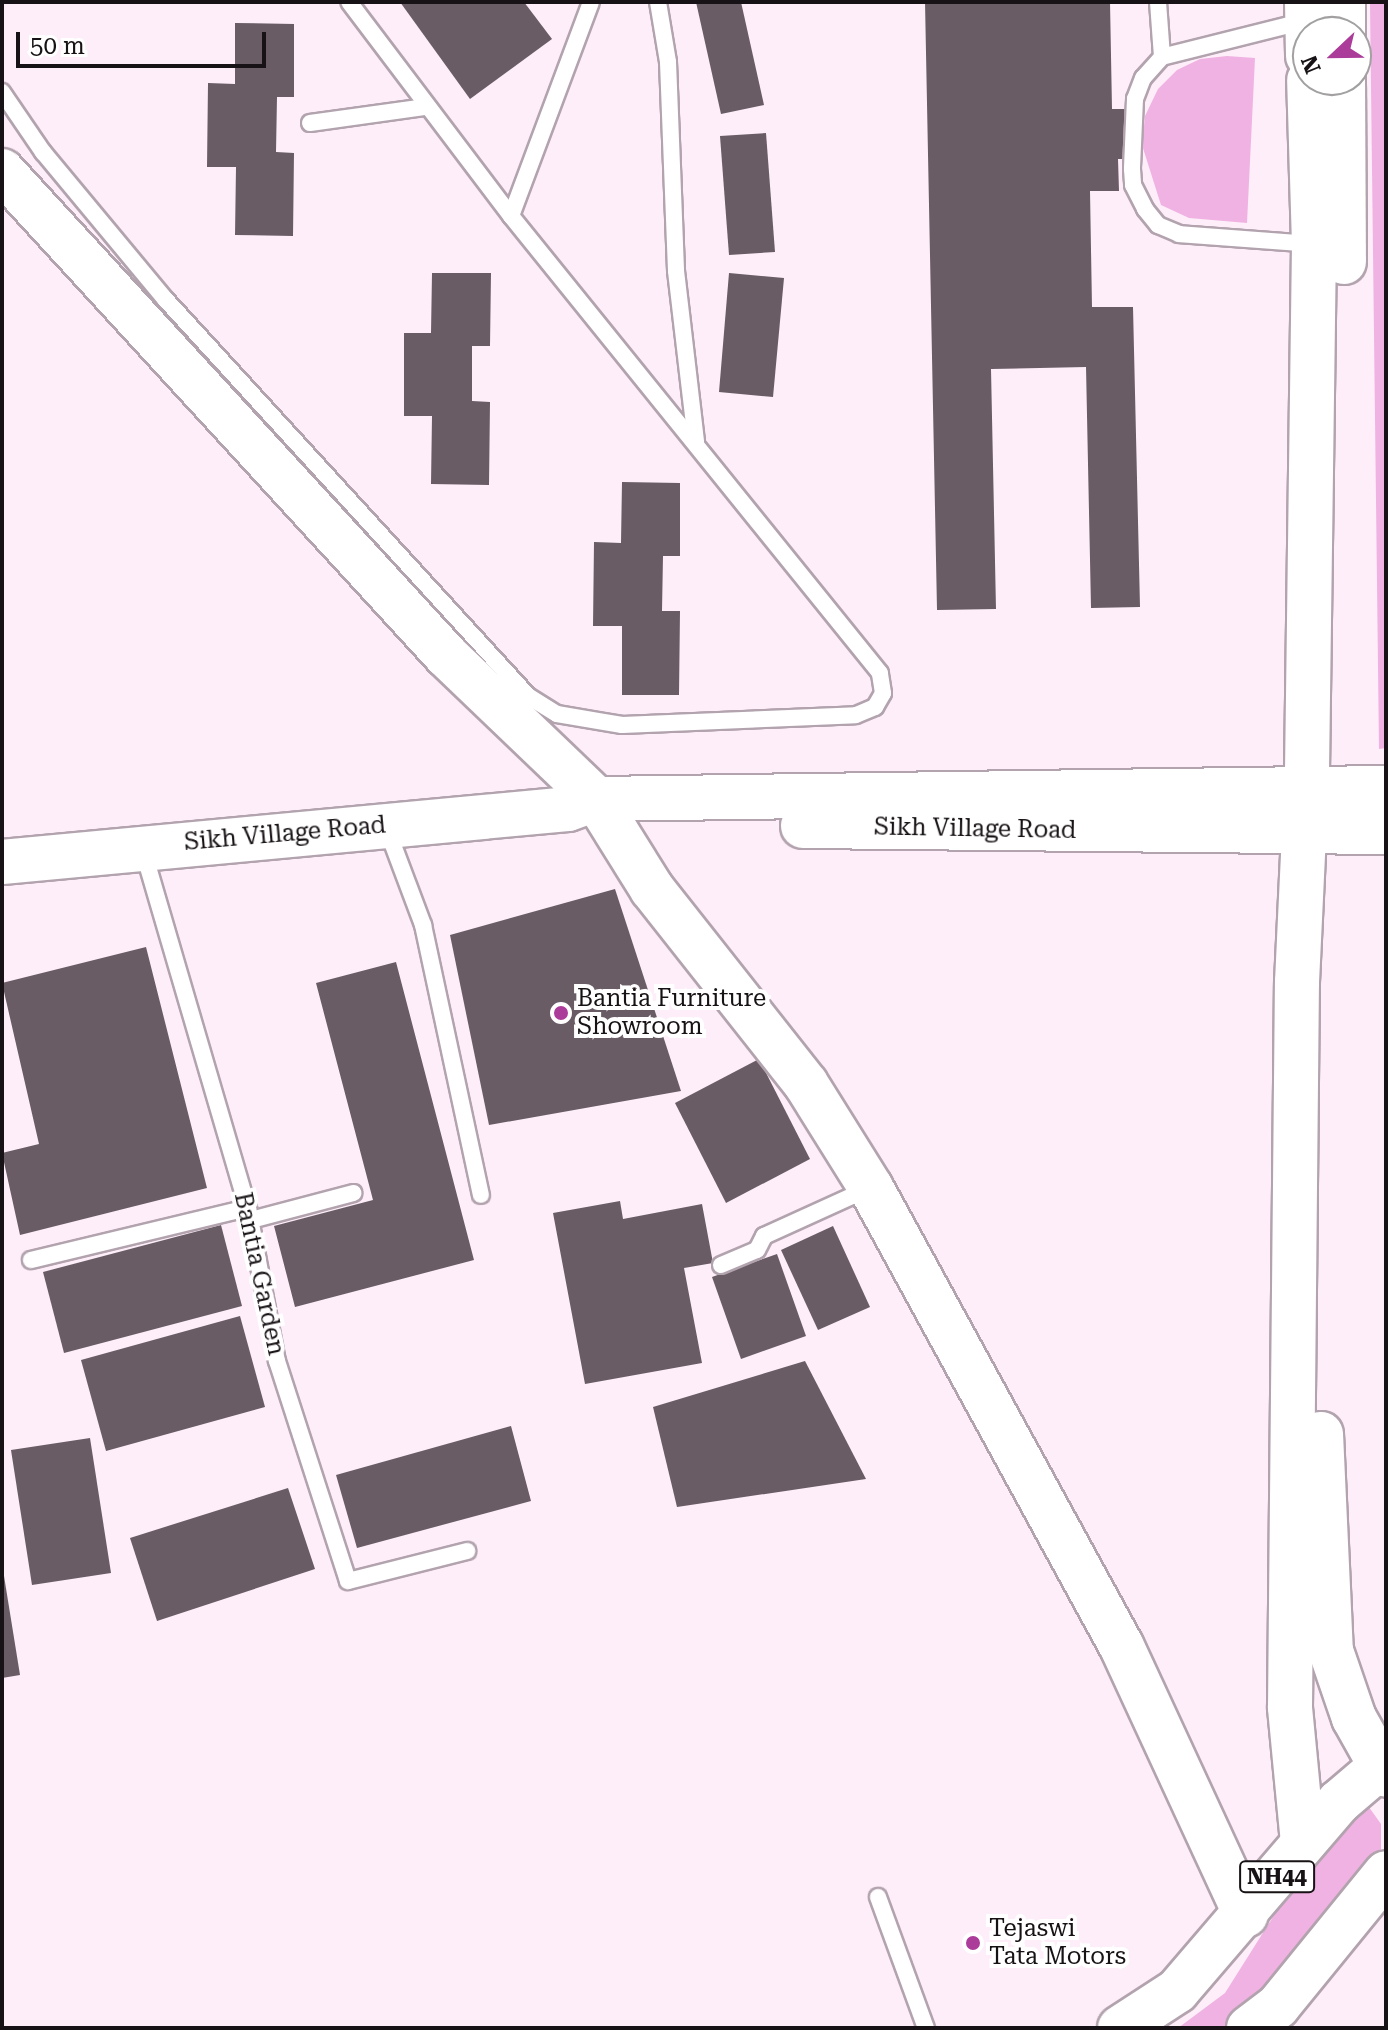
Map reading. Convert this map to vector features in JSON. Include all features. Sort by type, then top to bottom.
[{"type":"main road","points":[[1311,96],[1329,245]]},
{"type":"main road","points":[[1342,96],[1329,245],[1318,811],[1326,1576],[1337,1680],[1383,1771]]},
{"type":"main road","points":[[2,171],[592,811],[806,1084],[871,1188],[1122,1647],[1246,1915]]},
{"type":"main road","points":[[1318,811],[1386,788]]},
{"type":"main road","name":"Sikh Village Road","points":[[2,862],[386,825],[592,811],[1318,811],[1386,832]]},
{"type":"main road","points":[[1303,1843],[1290,1707],[1297,982],[1318,811]]},
{"type":"main road","name":"NH44","points":[[1120,2028],[1177,1991],[1246,1915],[1339,1802],[1383,1771]]},
{"type":"main road","points":[[1273,2021],[1386,1873]]},
{"type":"lane","points":[[2,92],[43,152],[166,300],[528,696],[557,714],[622,725],[856,715],[875,707],[883,693],[880,673],[511,216],[349,2]]},
{"type":"lane","points":[[511,216],[591,2]]},
{"type":"lane","points":[[658,2],[668,62],[676,271],[696,444]]},
{"type":"lane","points":[[1158,2],[1162,57]]},
{"type":"lane","points":[[1292,29],[1162,57],[1143,78],[1135,99],[1133,185],[1145,209],[1158,225],[1179,234],[1329,245]]},
{"type":"lane","points":[[310,123],[426,107]]},
{"type":"lane","points":[[386,825],[423,925],[481,1195]]},
{"type":"lane","name":"Bantia Garden","points":[[142,847],[249,1214],[277,1361],[348,1581],[467,1551]]},
{"type":"lane","points":[[721,1265],[757,1250],[764,1236],[871,1188]]},
{"type":"lane","points":[[31,1260],[353,1193]]},
{"type":"lane","points":[[878,1897],[926,2028]]},
{"type":"shaded area","points":[[1370,2],[1386,2],[1386,748],[1379,749],[1372,16]]},
{"type":"shaded area","points":[[1227,56],[1255,58],[1247,223],[1189,218],[1161,205],[1142,145],[1145,116],[1158,89],[1177,70],[1200,59]]},
{"type":"shaded area","points":[[1366,1803],[1381,1824],[1381,1862],[1254,2010],[1222,2028],[1178,2028],[1225,1993],[1331,1825]]},
{"type":"building","points":[[400,2],[524,2],[552,39],[470,99]]},
{"type":"building","points":[[696,2],[741,2],[764,105],[721,114]]},
{"type":"building","points":[[925,2],[1110,2],[1112,109],[1130,109],[1131,159],[1118,159],[1119,191],[1090,191],[1092,307],[1133,307],[1140,607],[1091,608],[1086,367],[991,369],[996,609],[937,610]]},
{"type":"building","points":[[235,23],[294,24],[294,97],[277,97],[276,152],[294,153],[293,236],[235,235],[236,167],[207,167],[208,83],[235,84]]},
{"type":"building","points":[[766,133],[775,252],[729,255],[720,136]]},
{"type":"building","points":[[432,273],[491,273],[490,346],[472,346],[472,401],[490,402],[489,485],[431,484],[432,416],[404,416],[404,333],[431,333]]},
{"type":"building","points":[[729,273],[784,278],[773,397],[719,392]]},
{"type":"building","points":[[622,482],[680,483],[680,556],[663,556],[662,611],[680,611],[679,695],[622,695],[622,626],[593,626],[594,542],[621,543]]},
{"type":"building","name":"Bantia Furniture Showroom","points":[[615,889],[681,1091],[489,1125],[450,935]]},
{"type":"building","points":[[146,947],[207,1188],[20,1235],[2,1153],[39,1144],[2,983]]},
{"type":"building","points":[[396,962],[474,1260],[295,1307],[274,1226],[373,1200],[316,983]]},
{"type":"building","points":[[759,1059],[810,1159],[726,1203],[675,1103]]},
{"type":"building","points":[[620,1201],[623,1219],[702,1204],[713,1263],[684,1268],[702,1363],[585,1384],[553,1213]]},
{"type":"building","points":[[221,1225],[242,1306],[64,1353],[43,1272]]},
{"type":"building","points":[[833,1226],[870,1307],[818,1330],[781,1250]]},
{"type":"building","points":[[777,1254],[806,1336],[741,1359],[712,1277]]},
{"type":"building","points":[[240,1316],[265,1407],[106,1451],[81,1360]]},
{"type":"building","points":[[805,1361],[866,1479],[677,1507],[653,1407]]},
{"type":"building","points":[[511,1426],[531,1501],[357,1548],[336,1475]]},
{"type":"building","points":[[90,1438],[111,1573],[32,1585],[11,1450]]},
{"type":"building","points":[[288,1488],[315,1569],[157,1621],[130,1538]]},
{"type":"building","points":[[2,1577],[20,1675],[2,1678]]},
{"type":"place","name":"Bantia Furniture Showroom","points":[[561,1013]]},
{"type":"place","name":"Tejaswi Tata Motors","points":[[973,1943]]}]
